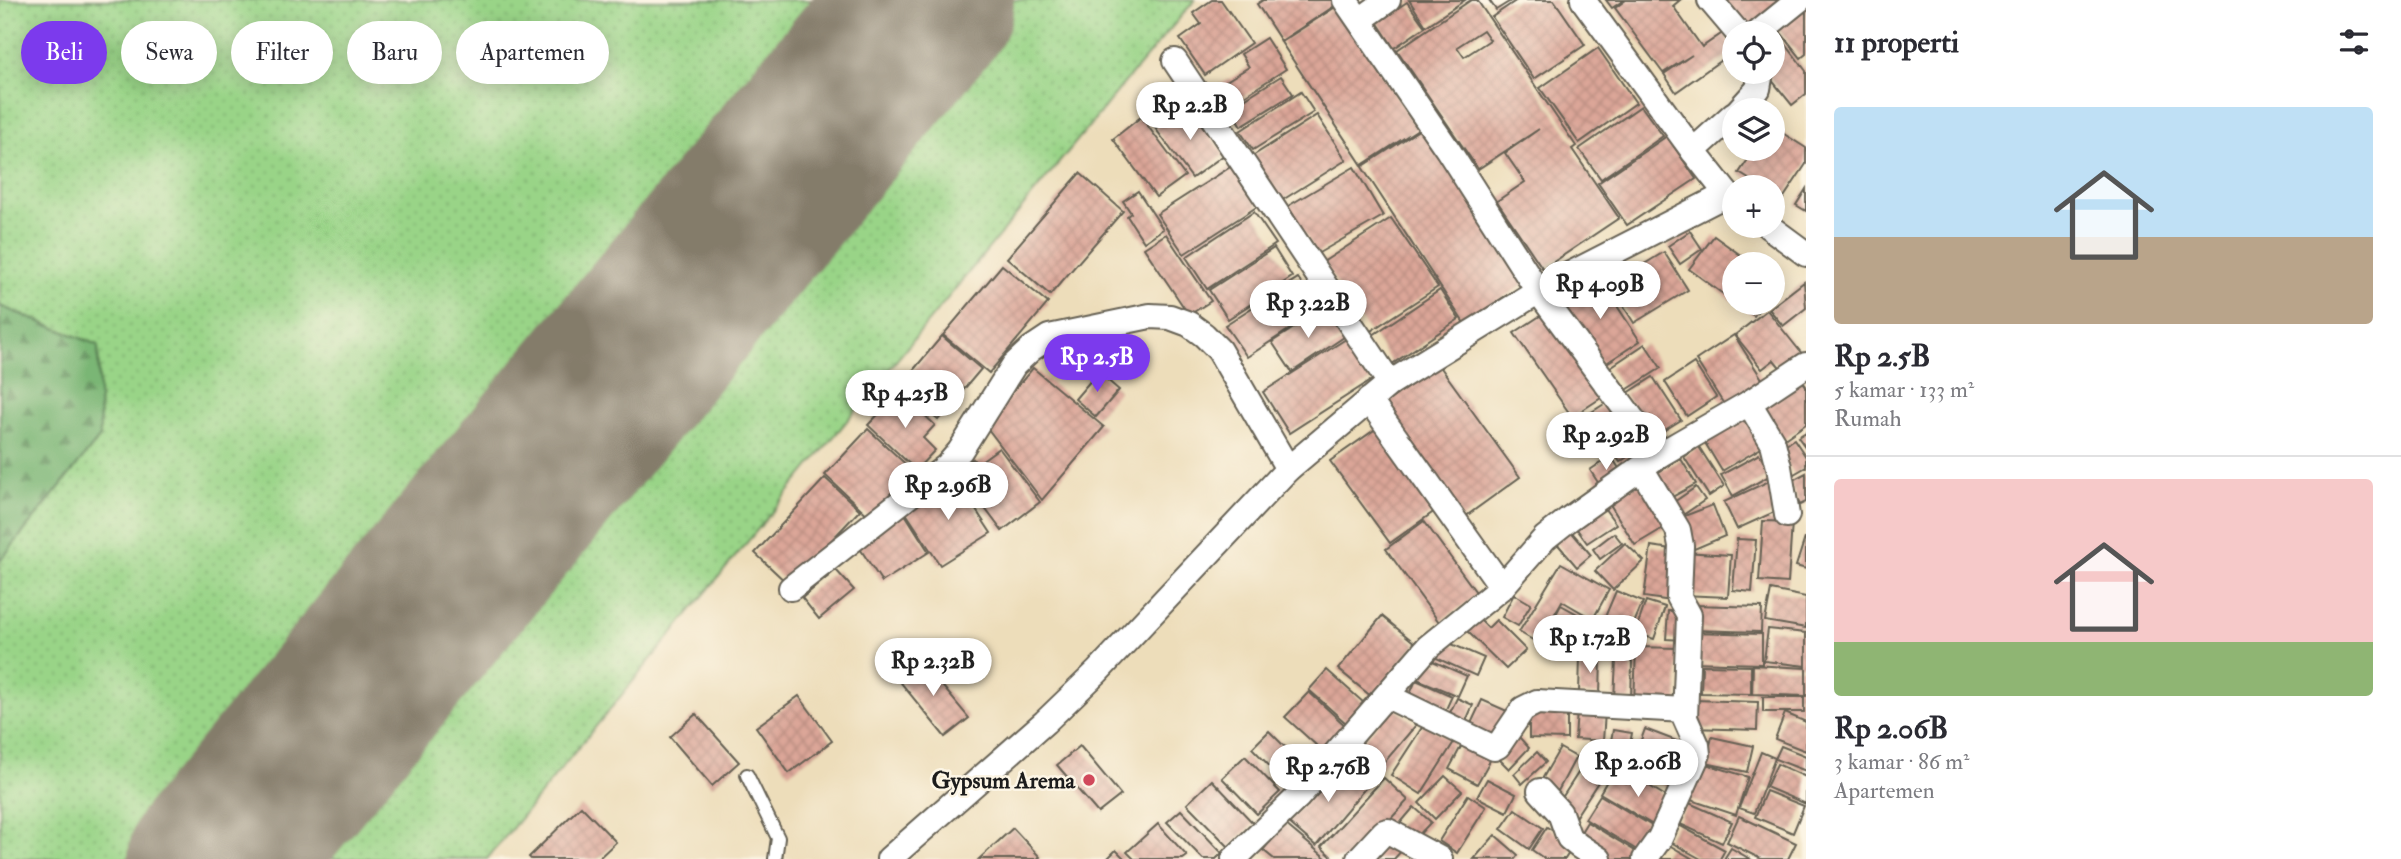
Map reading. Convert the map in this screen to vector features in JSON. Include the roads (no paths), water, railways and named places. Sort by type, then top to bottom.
[{"type":"street","points":[[1345,0],[1650,461],[1678,530],[1681,546],[1679,597],[1689,615],[1685,710],[1687,725],[1698,745],[1698,754],[1660,838],[1645,859]]},
{"type":"street","points":[[1360,20],[1388,0]]},
{"type":"street","points":[[1583,0],[1693,151],[1722,186]]},
{"type":"street","points":[[1710,0],[1728,21]]},
{"type":"street","points":[[1773,21],[1800,0]]},
{"type":"street","points":[[1175,61],[1390,383]]},
{"type":"street","points":[[1693,151],[1722,125]]},
{"type":"street","points":[[889,859],[1045,722],[1288,469],[1390,383],[1538,291],[1722,201]]},
{"type":"street","points":[[1784,238],[1806,254]]},
{"type":"street","points":[[791,588],[947,466],[960,451],[1014,365],[1049,337],[1150,316],[1170,317],[1189,324],[1219,350],[1288,469]]},
{"type":"street","points":[[1234,859],[1298,797],[1428,647],[1502,587],[1545,538],[1650,461],[1749,403],[1806,365]]},
{"type":"street","points":[[1369,400],[1502,587]]},
{"type":"street","points":[[1749,403],[1773,443],[1787,515]]},
{"type":"street","points":[[1387,696],[1494,748],[1523,709],[1536,702],[1685,710]]},
{"type":"street","points":[[1540,791],[1560,813],[1569,838],[1599,859]]},
{"type":"street","points":[[1359,859],[1388,831],[1440,859]]},
{"type":"lane","points":[[747,775],[778,838],[775,859]]},
{"type":"place","name":"Gypsum Arema","points":[[1089,780]]}]
